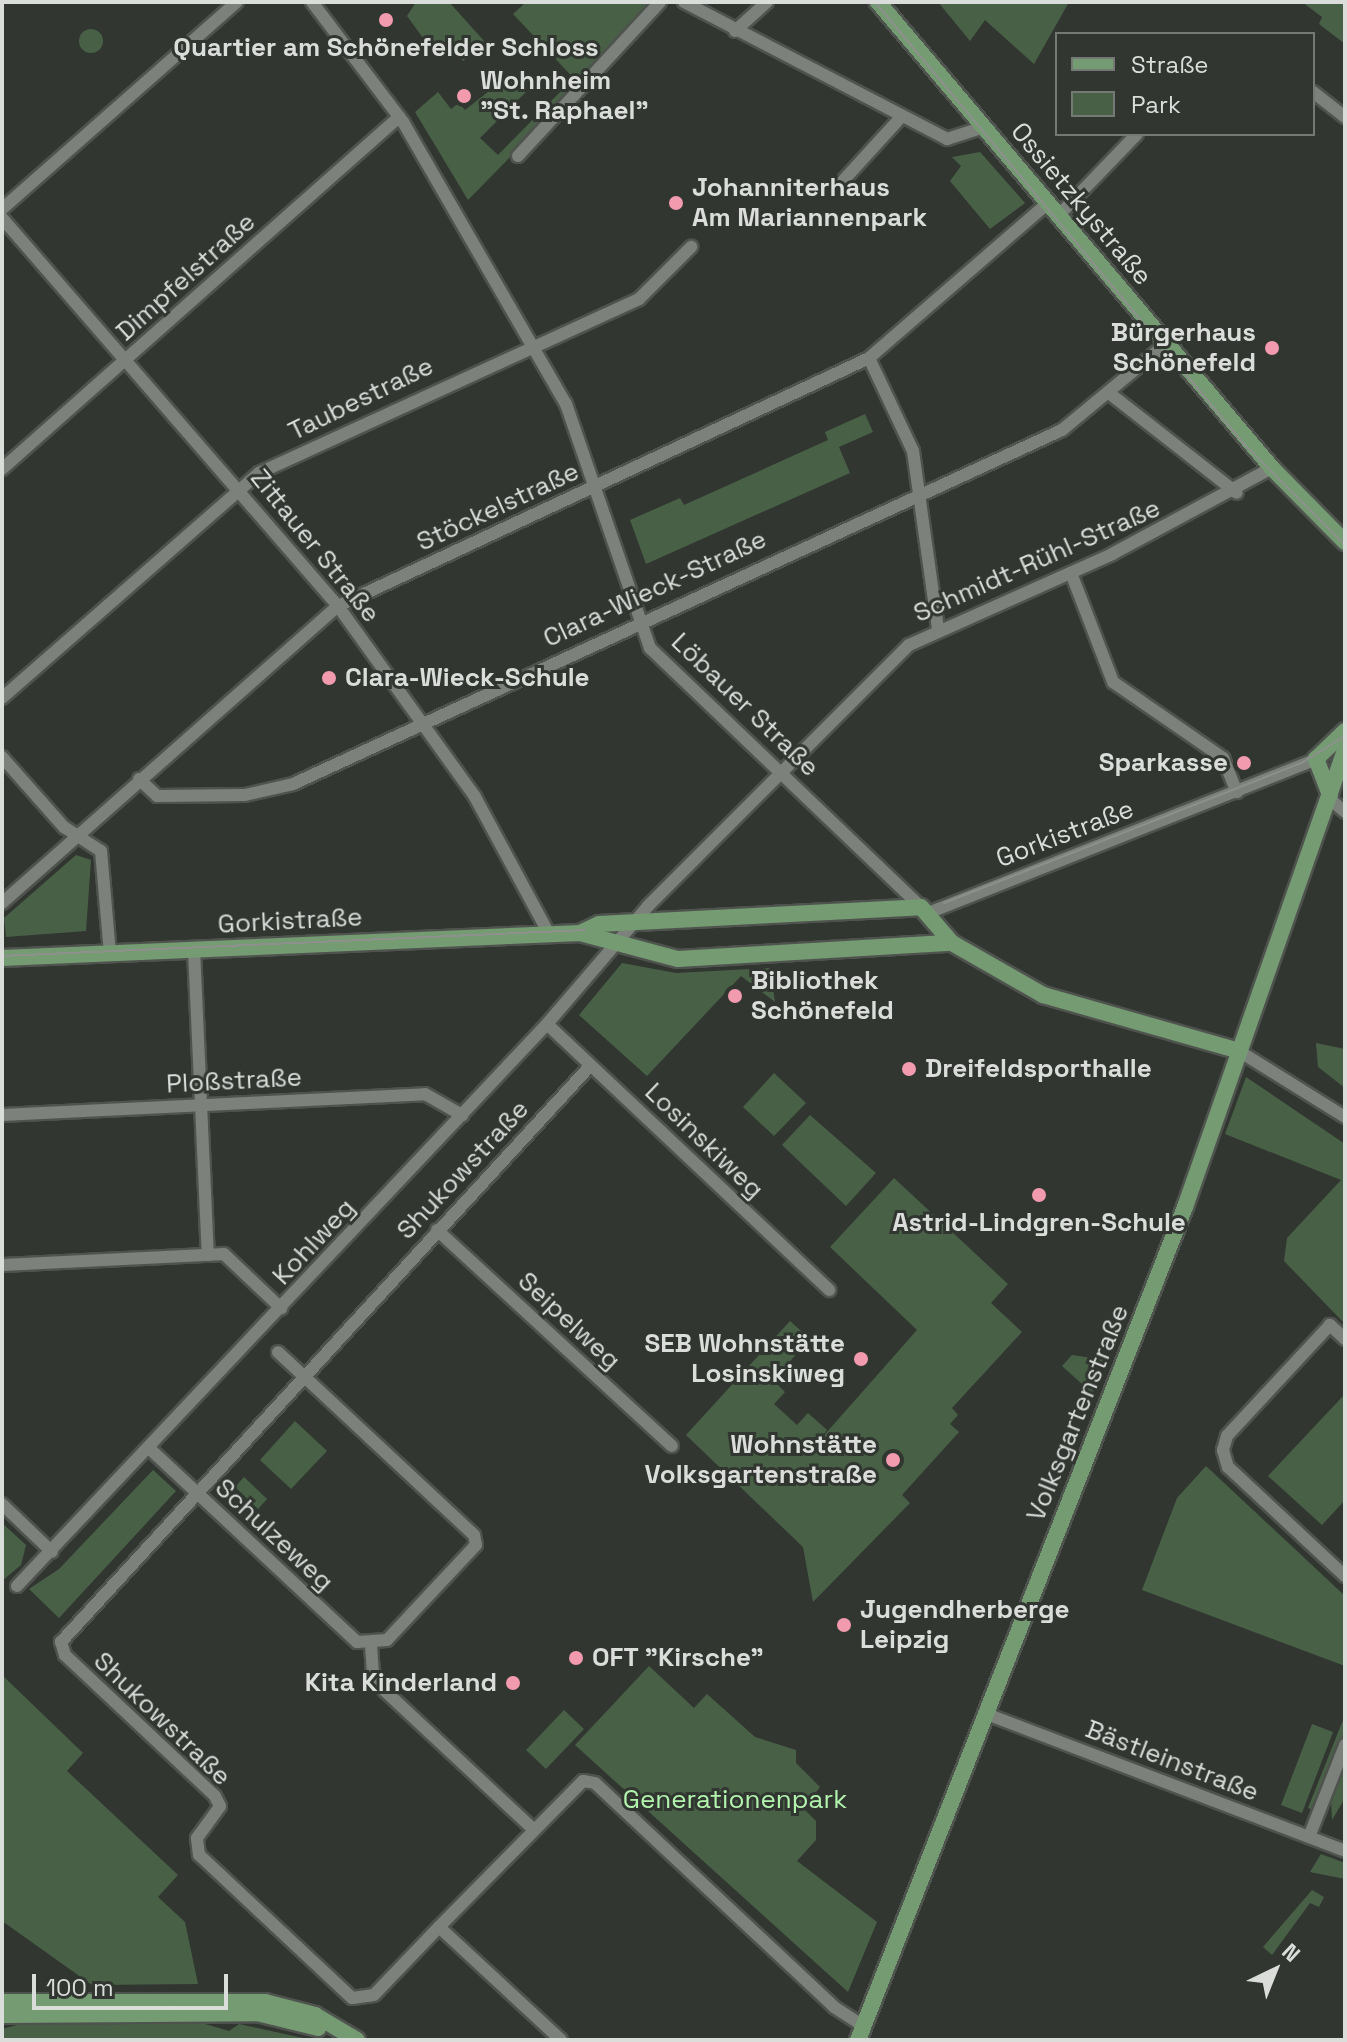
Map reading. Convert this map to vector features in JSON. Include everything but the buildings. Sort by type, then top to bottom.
[{"type":"main road","name":"Ossietzkystraße","points":[[878,2],[1272,468],[1345,542]]},
{"type":"main road","name":"Gorkistraße","points":[[1316,759],[1345,731]]},
{"type":"main road","name":"Volksgartenstraße","points":[[861,2033],[984,1713],[1181,1218],[1332,801],[1342,752]]},
{"type":"main road","points":[[1316,759],[1332,801]]},
{"type":"main road","name":"Gorkistraße","points":[[2,958],[580,933],[635,922],[924,910]]},
{"type":"main road","name":"Löbauer Straße","points":[[924,910],[952,943],[1050,998],[1239,1051]]},
{"type":"main road","name":"Gorkistraße","points":[[580,933],[617,947],[678,959],[952,943]]},
{"type":"main road","points":[[2,2002],[265,2002],[315,2015],[357,2040]]},
{"type":"main road","points":[[2,2015],[264,2014],[346,2040]]},
{"type":"street","points":[[2,209],[237,2]]},
{"type":"street","name":"Löbauer Straße","points":[[312,2],[399,117],[534,346],[596,486],[650,648],[924,910]]},
{"type":"street","points":[[518,156],[660,2]]},
{"type":"street","points":[[684,2],[947,139],[984,127]]},
{"type":"street","points":[[735,31],[767,2]]},
{"type":"street","points":[[1315,94],[1345,117]]},
{"type":"street","points":[[841,183],[902,116]]},
{"type":"street","name":"Dimpfelstraße","points":[[2,469],[399,117]]},
{"type":"street","name":"Stöckelstraße","points":[[2,903],[338,606],[869,358],[1053,209],[1135,136]]},
{"type":"street","name":"Zittauer Straße","points":[[2,218],[240,488],[338,606],[424,721],[501,837],[549,934]]},
{"type":"street","name":"Taubestraße","points":[[2,698],[240,488],[269,468],[639,299],[691,247]]},
{"type":"street","name":"Clara-Wieck-Straße","points":[[139,779],[157,796],[272,791],[922,490],[1062,430],[1167,343]]},
{"type":"street","points":[[869,358],[922,490],[938,628]]},
{"type":"street","points":[[1109,393],[1237,493]]},
{"type":"street","name":"Schmidt-Rühl-Straße","points":[[635,922],[909,645],[938,628],[1071,573],[1237,493],[1272,468]]},
{"type":"street","points":[[1071,573],[1113,682],[1223,758],[1237,792]]},
{"type":"street","points":[[2,757],[106,862],[110,953]]},
{"type":"street","name":"Gorkistraße","points":[[924,910],[1316,759]]},
{"type":"street","points":[[1332,801],[1345,812]]},
{"type":"street","name":"Kohlweg","points":[[17,1586],[150,1449],[547,1024],[617,947],[635,922]]},
{"type":"street","points":[[194,950],[208,1255]]},
{"type":"street","name":"Losinskiweg","points":[[547,1024],[829,1290]]},
{"type":"street","name":"Löbauer Straße","points":[[1239,1051],[1345,1117]]},
{"type":"street","name":"Shukowstraße","points":[[439,1927],[374,1995],[352,1998],[199,1855],[197,1838],[220,1806],[215,1796],[65,1655],[61,1642],[70,1624],[591,1065]]},
{"type":"street","name":"Ploßstraße","points":[[2,1115],[425,1094],[462,1115]]},
{"type":"street","name":"Seipelweg","points":[[437,1230],[672,1446]]},
{"type":"street","points":[[2,1265],[224,1254],[281,1308]]},
{"type":"street","points":[[1345,1339],[1330,1325],[1227,1436],[1223,1450],[1228,1467],[1345,1576]]},
{"type":"street","points":[[278,1352],[476,1545],[387,1640],[371,1645],[373,1672],[385,1691],[532,1828]]},
{"type":"street","name":"Schulzeweg","points":[[150,1449],[347,1634],[371,1645]]},
{"type":"street","points":[[2,1504],[52,1552]]},
{"type":"street","name":"Bästleinstraße","points":[[984,1713],[1345,1851]]},
{"type":"street","points":[[1309,1837],[1345,1745]]},
{"type":"street","points":[[561,2040],[439,1927],[570,1787],[595,1783],[861,2033]]},
{"type":"green space","points":[[416,2],[449,2],[485,42],[463,61],[449,43],[434,53],[407,16]]},
{"type":"green space","points":[[526,2],[652,2],[580,85],[513,14]]},
{"type":"green space","points":[[938,2],[1069,2],[1034,64],[985,20],[970,41]]},
{"type":"green space","points":[[1302,2],[1345,2],[1345,44],[1319,24],[1322,17]]},
{"type":"green space","points":[[91,29],[99,33],[103,41],[99,49],[91,53],[83,49],[79,41],[83,33]]},
{"type":"green space","points":[[512,73],[528,90],[480,138],[498,155],[565,87],[573,93],[468,200],[415,112],[438,92],[451,109],[459,103],[465,110]]},
{"type":"green space","points":[[980,152],[1025,203],[990,229],[950,181],[961,166],[952,157]]},
{"type":"green space","points":[[865,414],[873,432],[839,447],[850,473],[646,564],[630,520],[680,498],[684,505],[828,440],[825,432]]},
{"type":"green space","points":[[76,855],[91,860],[86,931],[6,937],[4,918]]},
{"type":"green space","points":[[622,963],[676,973],[770,968],[775,1002],[741,976],[647,1076],[579,1015]]},
{"type":"green space","points":[[1316,1043],[1345,1049],[1345,1088],[1318,1067]]},
{"type":"green space","points":[[774,1073],[806,1103],[774,1136],[743,1107]]},
{"type":"green space","points":[[1246,1077],[1345,1144],[1345,1324],[1284,1261],[1287,1238],[1341,1180],[1225,1134]]},
{"type":"green space","points":[[810,1115],[876,1173],[846,1206],[782,1145]]},
{"type":"green space","points":[[894,1178],[1008,1284],[991,1303],[1022,1332],[952,1408],[958,1415],[950,1424],[959,1432],[902,1495],[910,1503],[813,1602],[803,1547],[686,1435],[790,1321],[810,1339],[773,1380],[785,1392],[774,1404],[797,1425],[808,1413],[827,1430],[819,1441],[917,1330],[830,1247]]},
{"type":"green space","points":[[1072,1355],[1105,1360],[1092,1393],[1062,1366]]},
{"type":"green space","points":[[1345,1394],[1345,1500],[1322,1525],[1268,1476]]},
{"type":"green space","points":[[295,1421],[327,1451],[291,1489],[260,1460]]},
{"type":"green space","points":[[1206,1466],[1345,1596],[1345,1666],[1142,1590],[1177,1498]]},
{"type":"green space","points":[[153,1470],[176,1491],[59,1618],[29,1589],[59,1569]]},
{"type":"green space","points":[[244,1477],[267,1499],[258,1509],[235,1487]]},
{"type":"green space","points":[[2,1523],[26,1545],[21,1565],[2,1581]]},
{"type":"green space","name":"Generationenpark","points":[[649,1666],[694,1708],[707,1694],[755,1737],[796,1750],[796,1763],[820,1787],[803,1808],[816,1821],[816,1840],[797,1861],[877,1922],[848,1992],[575,1745]]},
{"type":"green space","points":[[2,1675],[83,1753],[67,1771],[178,1875],[158,1897],[185,1922],[198,1984],[92,1985],[2,1921]]},
{"type":"green space","points":[[564,1710],[584,1729],[546,1769],[526,1750]]},
{"type":"green space","points":[[1345,1715],[1345,1731],[1311,1809],[1308,1808]]},
{"type":"green space","points":[[1312,1724],[1333,1732],[1302,1813],[1281,1805]]},
{"type":"green space","points":[[1345,1763],[1345,1798],[1332,1820],[1331,1799]]},
{"type":"green space","points":[[1321,1854],[1345,1863],[1345,1879],[1310,1872]]},
{"type":"green space","points":[[1312,1890],[1324,1897],[1319,1907],[1310,1903],[1272,1955],[1263,1947]]},
{"type":"green space","points":[[31,2021],[205,2024],[229,2031],[239,2024],[312,2040],[2,2040],[2,2029]]},
{"type":"tram line","points":[[875,2],[1245,445],[1345,545]]},
{"type":"tram line","points":[[944,903],[1303,762],[1345,736]]},
{"type":"tram line","points":[[2,956],[585,930]]},
{"type":"place","name":"Quartier am Schönefelder Schloss","points":[[386,20]]},
{"type":"place","name":"Wohnheim \"St. Raphael\"","points":[[464,96]]},
{"type":"place","name":"Johanniterhaus Am Mariannenpark","points":[[676,203]]},
{"type":"place","name":"Bürgerhaus Schönefeld","points":[[1272,348]]},
{"type":"place","name":"Clara-Wieck-Schule","points":[[329,678]]},
{"type":"place","name":"Sparkasse","points":[[1244,763]]},
{"type":"place","name":"Bibliothek Schönefeld","points":[[735,996]]},
{"type":"place","name":"Dreifeldsporthalle","points":[[909,1069]]},
{"type":"place","name":"Astrid-Lindgren-Schule","points":[[1039,1195]]},
{"type":"place","name":"SEB Wohnstätte Losinskiweg","points":[[861,1359]]},
{"type":"place","name":"Wohnstätte Volksgartenstraße","points":[[893,1460]]},
{"type":"place","name":"Jugendherberge Leipzig","points":[[844,1625]]},
{"type":"place","name":"OFT \"Kirsche\"","points":[[576,1658]]},
{"type":"place","name":"Kita Kinderland","points":[[513,1683]]}]
